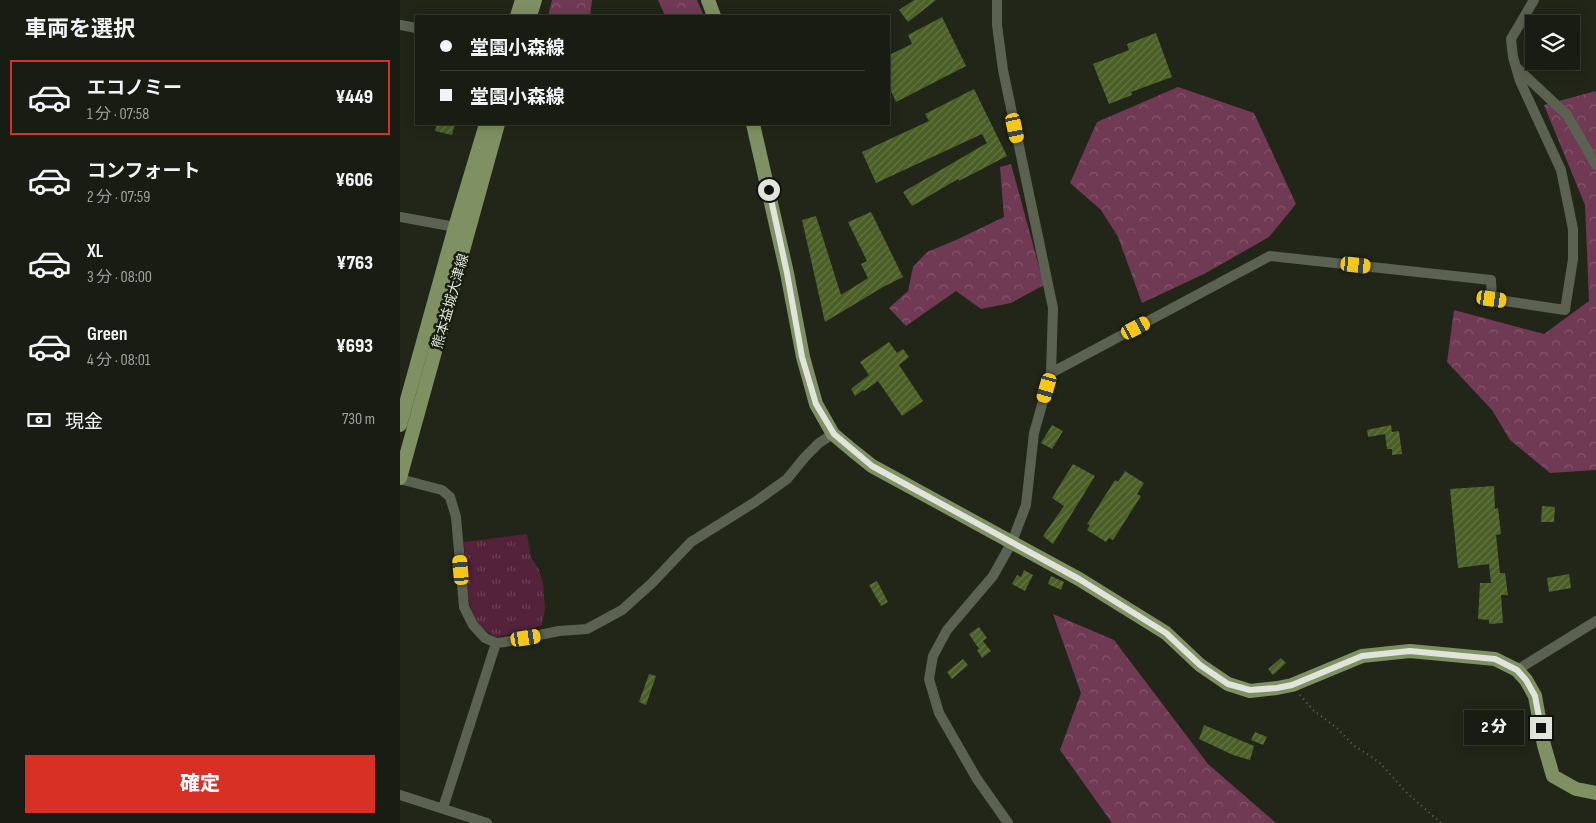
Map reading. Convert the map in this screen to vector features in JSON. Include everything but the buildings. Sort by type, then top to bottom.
[{"type":"main road","points":[[517,15],[522,0]]},
{"type":"main road","points":[[530,15],[535,0]]},
{"type":"main road","points":[[708,0],[714,15]]},
{"type":"main road","name":"熊本益城大津線","points":[[400,425],[455,227],[486,125]]},
{"type":"main road","name":"熊本益城大津線","points":[[401,479],[498,125]]},
{"type":"main road","points":[[753,125],[787,273],[802,357],[816,404],[834,434],[872,466],[1079,579],[1166,633],[1200,665],[1228,684],[1250,690],[1292,685],[1362,656],[1410,651],[1495,659],[1517,670],[1526,680],[1535,696],[1544,745],[1553,776],[1576,789],[1596,793]]},
{"type":"street","points":[[997,0],[997,24],[1003,70],[1053,308],[1051,373],[1034,433],[1026,504],[1012,542],[993,576],[947,630],[933,656],[929,679],[938,714],[977,779],[1008,823]]},
{"type":"street","points":[[1051,373],[1270,256],[1491,280],[1492,299],[1565,310],[1574,259],[1573,229],[1560,170],[1520,81],[1513,57],[1511,39],[1534,0]]},
{"type":"street","points":[[400,25],[415,28]]},
{"type":"street","points":[[1516,68],[1567,115],[1596,165]]},
{"type":"street","points":[[400,217],[455,227]]},
{"type":"street","points":[[401,479],[442,490],[450,497],[456,517],[464,607],[473,625],[485,638],[496,643],[559,631],[587,628],[622,610],[652,583],[691,542],[755,502],[787,479],[819,443],[834,434]]},
{"type":"street","points":[[1517,670],[1596,621]]},
{"type":"street","points":[[443,808],[496,643]]},
{"type":"street","points":[[400,794],[487,823]]},
{"type":"path","points":[[1292,685],[1313,710],[1338,729],[1353,746],[1379,762],[1407,793],[1441,823]]},
{"type":"green space","points":[[552,0],[592,0],[590,15],[548,15]]},
{"type":"green space","points":[[658,0],[697,0],[704,15],[665,15]]},
{"type":"green space","points":[[1178,87],[1254,113],[1296,204],[1269,237],[1204,274],[1142,303],[1118,237],[1101,210],[1070,183],[1097,122]]},
{"type":"green space","points":[[1596,91],[1596,470],[1550,473],[1510,440],[1492,410],[1447,362],[1454,310],[1544,334],[1589,301],[1585,205],[1544,105]]},
{"type":"green space","points":[[1011,164],[1044,285],[1011,303],[981,309],[956,291],[906,326],[889,308],[908,291],[913,267],[927,252],[1004,217],[1000,167]]},
{"type":"green space","points":[[527,534],[531,557],[539,570],[543,583],[545,608],[542,625],[529,630],[495,637],[479,624],[472,612],[466,582],[464,542]]},
{"type":"green space","points":[[1053,614],[1114,640],[1208,764],[1276,823],[1112,823],[1060,750],[1081,693]]},
{"type":"route","points":[[769,190],[787,273],[802,357],[816,404],[834,434],[872,466],[1079,579],[1166,633],[1200,665],[1228,684],[1250,690],[1277,688],[1292,685],[1362,656],[1410,651],[1495,659],[1517,670],[1526,680],[1535,696],[1541,728]]}]
